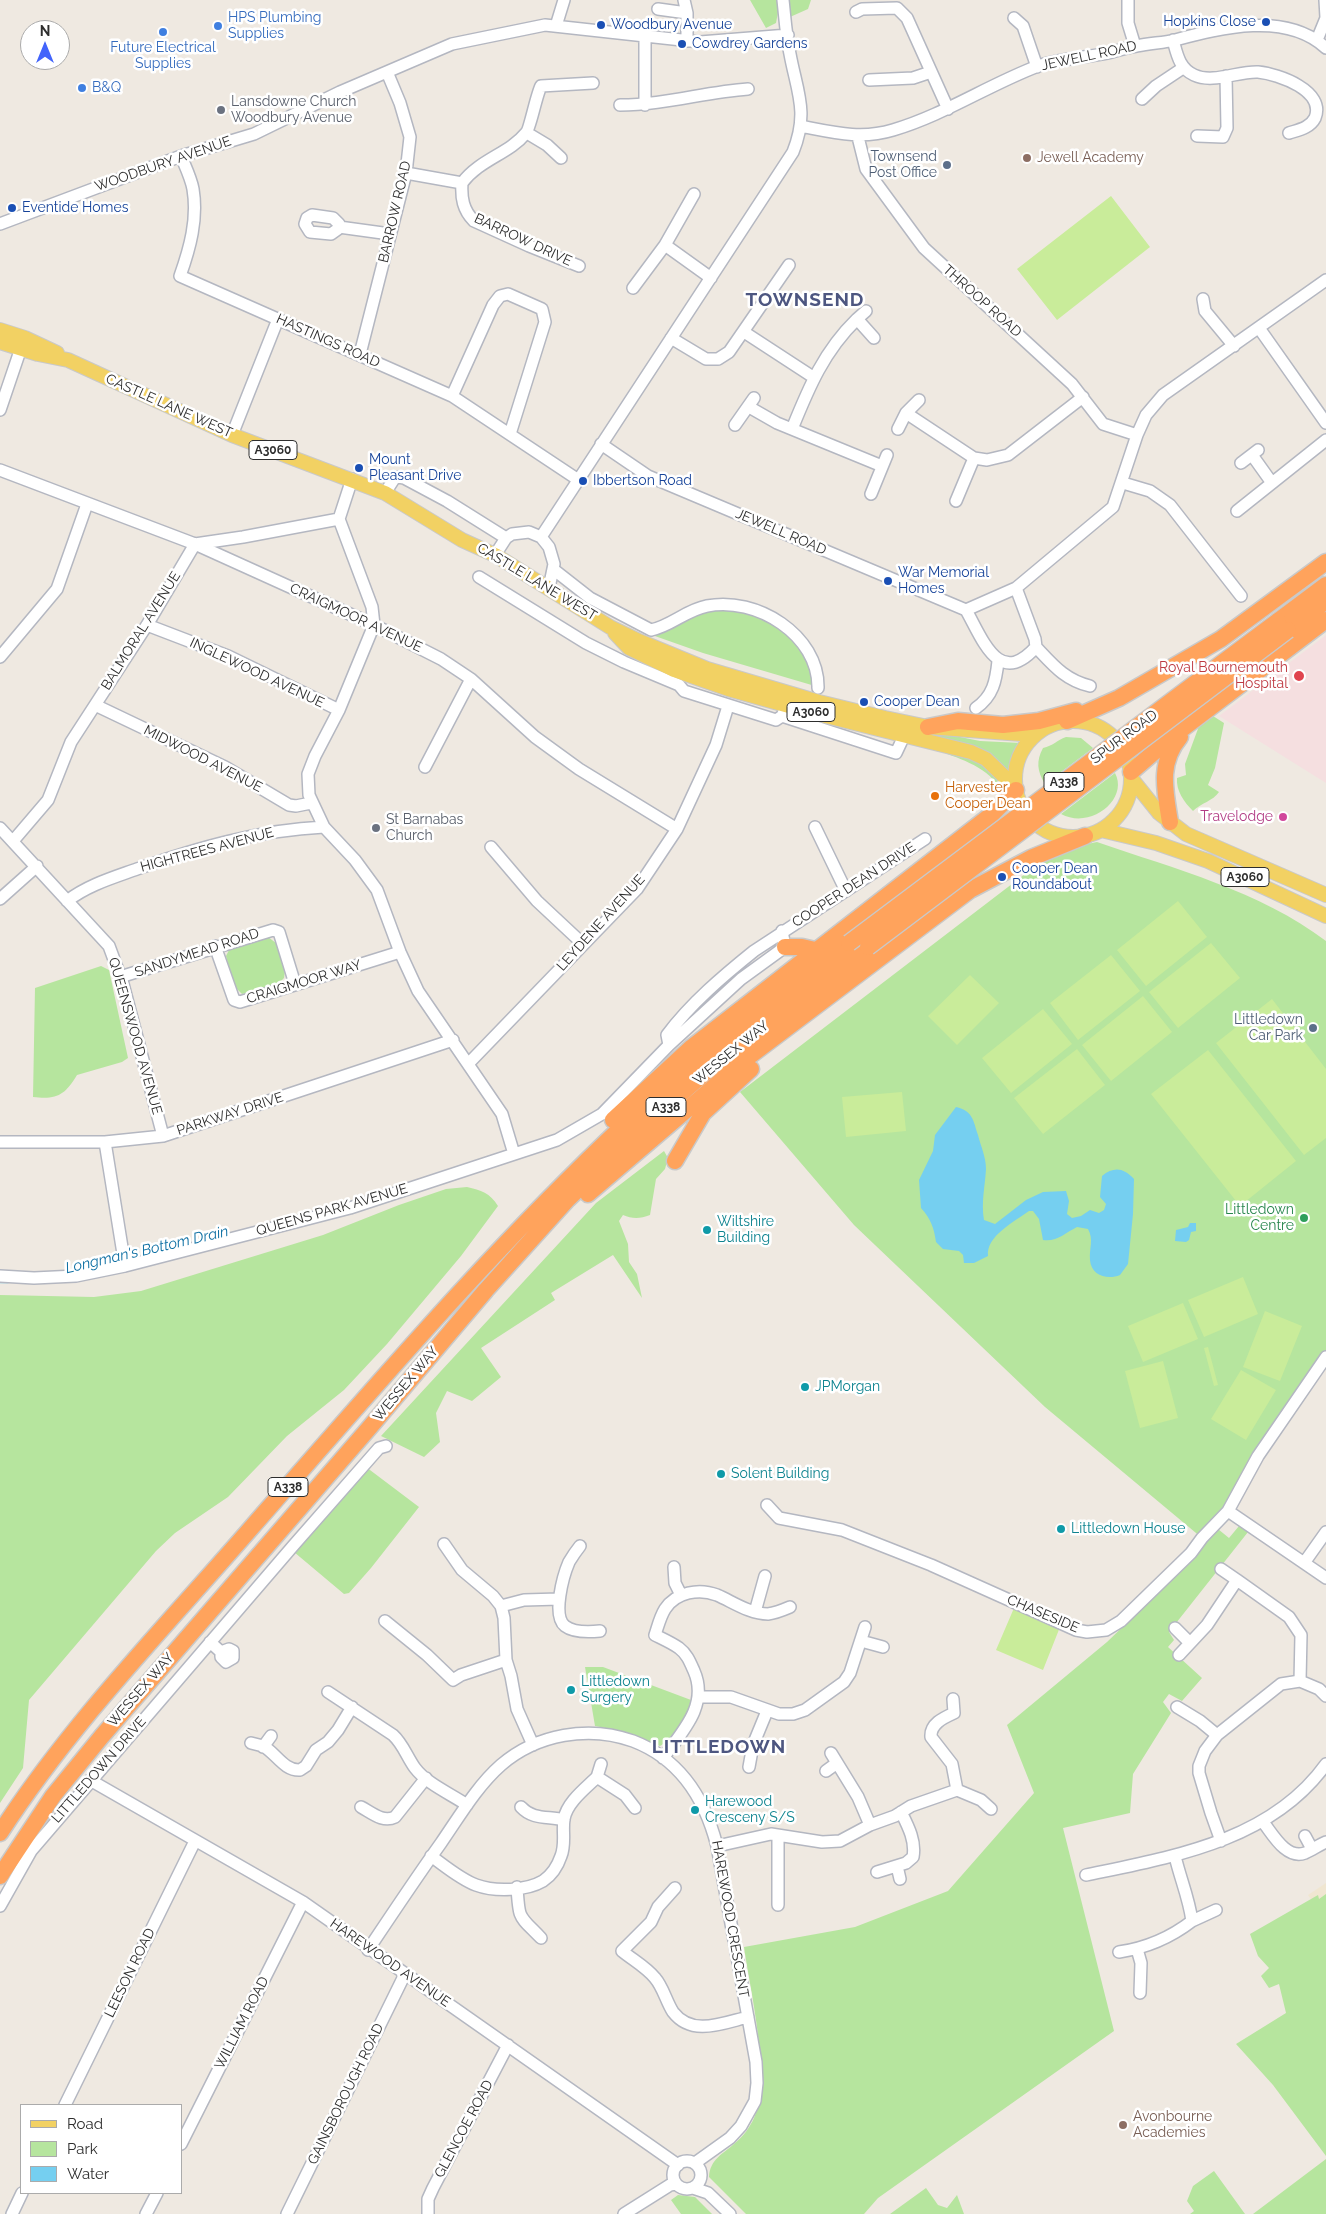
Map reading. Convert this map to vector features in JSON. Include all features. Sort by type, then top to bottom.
[{"type":"highway","points":[[1067,721],[1111,701],[1221,638],[1326,562]]},
{"type":"highway","name":"SPUR ROAD","points":[[871,954],[1283,626],[1326,585]]},
{"type":"highway","name":"SPUR ROAD","points":[[849,944],[1283,626],[1326,601]]},
{"type":"highway","points":[[1131,775],[1194,720],[1326,620]]},
{"type":"highway","points":[[928,727],[958,721],[1003,725],[1039,721],[1111,701]]},
{"type":"highway","points":[[1170,822],[1164,781],[1165,766],[1172,746],[1194,720]]},
{"type":"highway","points":[[495,1255],[553,1182],[657,1078],[713,1030],[991,815],[1016,789]]},
{"type":"highway","points":[[675,1161],[703,1113],[799,1025],[871,954],[970,890],[1031,858],[1093,833]]},
{"type":"highway","points":[[784,939],[802,947],[815,950]]},
{"type":"highway","name":"WESSEX WAY","points":[[0,1833],[34,1782],[118,1680],[495,1255],[564,1183],[659,1094],[751,1018],[849,944]]},
{"type":"highway","name":"WESSEX WAY","points":[[0,1876],[53,1796],[102,1736],[486,1290],[568,1199],[654,1117],[730,1052],[871,954]]},
{"type":"main road","name":"CASTLE LANE WEST","points":[[0,330],[50,348],[65,359]]},
{"type":"main road","name":"CASTLE LANE WEST","points":[[0,342],[65,359],[232,435],[385,493],[462,540],[495,555],[610,627],[707,669],[819,702],[928,727],[1035,735]]},
{"type":"main road","name":"CASTLE LANE WEST","points":[[610,627],[629,648],[681,679],[728,689],[784,711],[971,752],[986,759],[1016,789]]},
{"type":"main road","points":[[707,669],[724,681],[782,698],[784,711]]},
{"type":"main road","points":[[1067,721],[1082,721],[1110,734],[1120,744],[1127,758],[1131,775],[1129,794],[1123,808],[1113,821],[1093,833],[1067,836],[1049,832],[1034,822],[1024,811],[1016,789],[1017,765],[1027,744],[1035,735],[1050,726],[1067,721]]},
{"type":"main road","name":"A3060","points":[[1131,775],[1159,813],[1186,834],[1326,895]]},
{"type":"main road","name":"A3060","points":[[1093,833],[1156,842],[1208,861],[1326,916]]},
{"type":"street","points":[[556,26],[564,0]]},
{"type":"street","points":[[684,0],[687,13],[687,41]]},
{"type":"street","points":[[541,537],[577,479],[789,160],[799,132],[802,105],[789,52],[782,0]]},
{"type":"street","points":[[1128,0],[1128,23],[1136,46]]},
{"type":"street","points":[[1317,40],[1326,18],[1324,0]]},
{"type":"street","points":[[856,12],[862,9],[899,4],[911,24],[948,109]]},
{"type":"street","points":[[658,9],[687,13]]},
{"type":"street","points":[[1014,18],[1023,26],[1037,67]]},
{"type":"street","name":"WOODBURY AVENUE","points":[[0,224],[181,156],[254,134],[340,92],[452,44],[545,25],[700,42],[788,35]]},
{"type":"street","name":"JEWELL ROAD","points":[[799,132],[858,137],[892,131],[948,109],[1037,67],[1054,61],[1108,53],[1173,40],[1196,33],[1248,25],[1280,27],[1317,40],[1326,48]]},
{"type":"street","points":[[645,36],[645,105]]},
{"type":"street","points":[[1173,40],[1183,68],[1200,77],[1256,72],[1266,73],[1294,83],[1312,95],[1318,106],[1314,119],[1303,129],[1289,133]]},
{"type":"street","points":[[1142,99],[1156,86],[1183,68]]},
{"type":"street","name":"BARROW ROAD","points":[[360,354],[406,173],[410,137],[400,103],[387,72]]},
{"type":"street","points":[[869,80],[914,78],[932,72]]},
{"type":"street","points":[[1198,136],[1224,137],[1228,128],[1226,76]]},
{"type":"street","points":[[406,173],[462,183],[471,171],[505,150],[527,133],[535,98],[541,86],[593,83]]},
{"type":"street","points":[[620,105],[645,105],[721,91],[748,89]]},
{"type":"street","points":[[527,133],[547,145],[561,158]]},
{"type":"street","name":"THROOP ROAD","points":[[858,137],[866,169],[924,248],[1072,384],[1103,424],[1137,436]]},
{"type":"street","name":"HASTINGS ROAD","points":[[181,156],[193,188],[195,214],[191,246],[180,276],[452,396],[577,479]]},
{"type":"street","name":"BARROW DRIVE","points":[[462,183],[463,204],[474,221],[579,266]]},
{"type":"street","points":[[633,288],[665,246],[694,194]]},
{"type":"street","points":[[339,227],[390,234]]},
{"type":"street","points":[[665,246],[711,278]]},
{"type":"street","points":[[671,338],[706,359],[718,359],[729,352],[789,265]]},
{"type":"street","points":[[1036,647],[1026,658],[1019,661],[1012,663],[998,661],[991,653],[966,610],[1016,588],[1114,507],[1137,436],[1146,415],[1163,395],[1326,280]]},
{"type":"street","points":[[452,396],[493,305],[500,296],[508,294],[542,309],[545,322],[510,434]]},
{"type":"street","points":[[1202,299],[1206,311],[1234,346]]},
{"type":"street","points":[[792,429],[813,377],[843,332],[862,315],[874,338]]},
{"type":"street","points":[[232,435],[278,319]]},
{"type":"street","points":[[1259,328],[1321,408],[1326,423]]},
{"type":"street","points":[[744,332],[813,377]]},
{"type":"street","points":[[0,410],[21,348]]},
{"type":"street","points":[[906,413],[974,458],[987,460],[1008,455],[1083,397]]},
{"type":"street","points":[[898,429],[906,413],[919,400]]},
{"type":"street","points":[[735,425],[752,402],[792,429],[882,466]]},
{"type":"street","points":[[1236,511],[1326,440]]},
{"type":"street","name":"JEWELL ROAD","points":[[601,444],[648,476],[966,610]]},
{"type":"street","points":[[1241,462],[1255,452],[1272,483]]},
{"type":"street","points":[[871,494],[887,455]]},
{"type":"street","points":[[956,501],[974,458]]},
{"type":"street","name":"CRAIGMOOR AVENUE","points":[[0,470],[195,544],[374,625],[441,659],[471,679],[535,737],[579,769],[677,828]]},
{"type":"street","name":"CASTLE LANE WEST","points":[[385,493],[394,479],[398,477],[404,478],[506,538]]},
{"type":"street","points":[[352,479],[339,518],[372,606],[374,625],[339,710],[315,756],[308,774],[311,802],[324,827],[356,860],[377,890],[400,952],[418,991],[502,1114],[514,1154]]},
{"type":"street","points":[[1123,483],[1150,491],[1170,505],[1240,596]]},
{"type":"street","points":[[0,657],[57,589],[87,504]]},
{"type":"street","points":[[195,544],[243,537],[339,518]]},
{"type":"street","points":[[495,555],[506,538],[512,534],[529,532],[541,537],[552,555],[553,569],[549,588]]},
{"type":"street","name":"BALMORAL AVENUE","points":[[13,841],[48,800],[58,780],[66,752],[147,625],[195,544]]},
{"type":"street","name":"CASTLE LANE WEST","points":[[553,569],[590,598],[651,630]]},
{"type":"street","name":"CASTLE LANE WEST","points":[[479,577],[586,643],[624,662],[681,679],[684,691],[776,720],[784,711],[896,753],[904,736]]},
{"type":"street","points":[[1016,588],[1035,638],[1036,647],[1054,667],[1075,682],[1090,686]]},
{"type":"street","points":[[639,641],[651,630],[661,628],[692,610],[707,606],[731,604],[758,612],[785,624],[805,647],[812,659],[818,676],[818,688]]},
{"type":"street","name":"INGLEWOOD AVENUE","points":[[147,625],[228,656],[339,710]]},
{"type":"street","points":[[976,708],[985,701],[994,688],[998,661]]},
{"type":"street","points":[[425,767],[471,679]]},
{"type":"street","name":"MIDWOOD AVENUE","points":[[95,705],[225,767],[289,805],[296,806],[311,802]]},
{"type":"street","name":"LEYDENE AVENUE","points":[[468,1064],[637,888],[677,828],[716,744],[728,706]]},
{"type":"street","name":"HIGHTREES AVENUE","points":[[67,901],[80,891],[100,882],[173,856],[239,838],[287,828],[324,827]]},
{"type":"street","points":[[815,827],[846,891]]},
{"type":"street","name":"QUEENSWOOD AVENUE","points":[[0,828],[109,946],[120,977],[163,1136]]},
{"type":"street","name":"COOPER DEAN DRIVE","points":[[514,1154],[557,1140],[602,1114],[669,1045],[784,939],[846,891],[925,839]]},
{"type":"street","points":[[491,847],[537,901],[583,944]]},
{"type":"street","points":[[0,899],[37,866]]},
{"type":"street","name":"SANDYMEAD ROAD","points":[[120,977],[269,930],[278,931],[295,984]]},
{"type":"street","name":"CRAIGMOOR WAY","points":[[215,946],[234,1000],[240,1002],[400,952]]},
{"type":"street","name":"PARKWAY DRIVE","points":[[0,1142],[105,1142],[163,1136],[453,1040]]},
{"type":"street","points":[[105,1142],[125,1266]]},
{"type":"street","name":"QUEENS PARK AVENUE","points":[[0,1276],[34,1278],[76,1276],[125,1266],[350,1208],[514,1154]]},
{"type":"street","name":"CHASESIDE","points":[[767,1505],[779,1518],[842,1530],[931,1565],[1076,1630],[1088,1632],[1106,1630],[1121,1621],[1191,1553],[1228,1511],[1258,1456],[1326,1357]]},
{"type":"street","name":"LITTLEDOWN DRIVE","points":[[0,1906],[31,1851],[90,1780],[379,1448],[386,1446]]},
{"type":"street","points":[[1228,1511],[1326,1578]]},
{"type":"street","points":[[1304,1563],[1326,1532]]},
{"type":"street","points":[[444,1544],[462,1570],[494,1596],[501,1606],[504,1618],[506,1660],[517,1709],[533,1745]]},
{"type":"street","points":[[580,1546],[569,1562],[559,1599],[560,1620],[565,1626],[575,1631],[600,1631]]},
{"type":"street","points":[[674,1567],[675,1583],[681,1596]]},
{"type":"street","points":[[1221,1569],[1289,1617],[1301,1635],[1300,1681]]},
{"type":"street","points":[[755,1612],[764,1576]]},
{"type":"street","points":[[1179,1655],[1207,1625],[1237,1580]]},
{"type":"street","points":[[655,1635],[664,1609],[688,1593],[704,1592],[755,1612],[766,1614],[790,1607]]},
{"type":"street","points":[[501,1606],[524,1600],[559,1599]]},
{"type":"street","points":[[385,1621],[428,1655],[450,1683],[461,1675],[506,1660]]},
{"type":"street","points":[[699,1697],[731,1698],[767,1711],[786,1714],[799,1712],[838,1688],[850,1673],[865,1627]]},
{"type":"street","points":[[1175,1628],[1190,1643]]},
{"type":"street","points":[[643,1632],[655,1635],[686,1654],[696,1675],[699,1697],[692,1717],[663,1758]]},
{"type":"street","points":[[861,1641],[883,1647]]},
{"type":"street","points":[[210,1642],[221,1652]]},
{"type":"street","points":[[1221,1841],[1199,1773],[1199,1766],[1204,1751],[1217,1735],[1281,1684],[1300,1681],[1319,1689],[1326,1696]]},
{"type":"street","points":[[328,1692],[399,1740],[416,1769],[426,1778],[467,1805]]},
{"type":"street","points":[[953,1699],[954,1713]]},
{"type":"street","points":[[1177,1706],[1217,1735]]},
{"type":"street","points":[[251,1743],[264,1747],[292,1769],[303,1769],[316,1750],[328,1742],[338,1730],[352,1707]]},
{"type":"street","points":[[749,1767],[753,1746],[767,1711]]},
{"type":"street","points":[[957,1790],[952,1764],[931,1737],[925,1734],[935,1724],[954,1713],[966,1716]]},
{"type":"street","name":"HAREWOOD CRESCENT","points":[[368,1950],[467,1805],[501,1765],[533,1745],[559,1736],[592,1732],[624,1738],[652,1750],[682,1775],[694,1789],[706,1812],[717,1846],[756,2062],[755,2100],[741,2126],[713,2152],[699,2172]]},
{"type":"street","points":[[264,1747],[271,1736]]},
{"type":"street","points":[[826,1771],[834,1758],[858,1797],[870,1825]]},
{"type":"street","points":[[431,1856],[475,1884],[492,1888],[527,1887],[543,1881],[553,1871],[563,1852],[565,1814],[579,1794],[597,1777],[601,1764]]},
{"type":"street","points":[[1086,1875],[1175,1856],[1221,1841],[1263,1822],[1313,1782],[1326,1764]]},
{"type":"street","points":[[597,1777],[625,1795],[635,1808]]},
{"type":"street","points":[[361,1807],[384,1820],[389,1820],[395,1817],[426,1778]]},
{"type":"street","name":"HAREWOOD AVENUE","points":[[90,1780],[303,1902],[368,1950],[508,2045],[678,2165]]},
{"type":"street","points":[[717,1846],[743,1842],[764,1834],[830,1842],[848,1838],[870,1825],[923,1802],[957,1790],[980,1800],[991,1809]]},
{"type":"street","points":[[522,1807],[528,1814],[535,1817],[564,1820]]},
{"type":"street","points":[[877,1872],[910,1861],[914,1853],[910,1832],[901,1812]]},
{"type":"street","points":[[1263,1822],[1289,1852],[1298,1854],[1326,1842]]},
{"type":"street","points":[[778,1835],[777,1883],[785,1894],[778,1905]]},
{"type":"street","points":[[1305,1836],[1312,1848]]},
{"type":"street","name":"LEESON ROAD","points":[[65,2104],[195,1841]]},
{"type":"street","points":[[1175,1856],[1180,1880],[1190,1904],[1192,1921]]},
{"type":"street","points":[[898,1866],[900,1879]]},
{"type":"street","points":[[517,1888],[518,1910],[521,1919],[536,1925],[541,1938]]},
{"type":"street","points":[[622,1951],[651,1922],[658,1907],[675,1888]]},
{"type":"street","name":"WILLIAM ROAD","points":[[182,2142],[303,1902]]},
{"type":"street","points":[[1119,1952],[1137,1949],[1174,1935],[1192,1921],[1216,1910]]},
{"type":"street","points":[[615,1941],[622,1951],[644,1967],[657,1980],[673,2012],[685,2022],[699,2027],[712,2027],[748,2018]]},
{"type":"street","points":[[1137,1949],[1141,1963],[1140,1993]]},
{"type":"street","name":"GAINSBOROUGH ROAD","points":[[287,2214],[405,1974]]},
{"type":"street","name":"GLENCOE ROAD","points":[[428,2214],[428,2199],[433,2188],[508,2045]]},
{"type":"street","points":[[708,2193],[693,2188],[682,2188],[676,2184],[673,2174],[678,2165],[686,2161],[699,2172],[708,2193],[730,2214]]},
{"type":"street","points":[[693,2188],[699,2172]]},
{"type":"street","points":[[624,2214],[676,2184]]},
{"type":"street","points":[[12,2214],[22,2194]]},
{"type":"street","points":[[146,2214],[156,2194]]},
{"type":"shaded area","name":"Royal Bournemouth Hospital","points":[[1326,635],[1326,783],[1219,716]]},
{"type":"shaded area","points":[[1326,1883],[1326,1921],[1308,1895]]},
{"type":"green space","points":[[750,0],[777,0],[779,7],[776,23],[766,28]]},
{"type":"green space","points":[[788,0],[811,0],[808,9],[790,17]]},
{"type":"green space","points":[[1111,196],[1150,247],[1057,320],[1017,269]]},
{"type":"green space","points":[[720,609],[748,614],[767,620],[787,632],[811,665],[815,686],[703,653],[652,635],[696,615]]},
{"type":"green space","points":[[1213,716],[1224,723],[1215,768],[1208,785],[1219,792],[1214,798],[1193,811],[1181,796],[1177,778],[1186,775],[1185,764],[1199,726]]},
{"type":"green space","points":[[925,730],[980,741],[1021,743],[1012,762],[1009,777],[924,735]]},
{"type":"green space","points":[[1066,737],[1081,738],[1093,748],[1045,784],[1038,766],[1043,748]]},
{"type":"green space","points":[[934,749],[974,760],[983,765],[992,771],[997,778],[999,787],[993,779],[978,768],[961,759]]},
{"type":"green space","points":[[1115,773],[1118,783],[1117,793],[1112,802],[1104,809],[1095,815],[1084,818],[1073,818],[1061,814]]},
{"type":"green space","name":"Littledown Centre","points":[[1097,842],[1186,872],[1245,895],[1300,923],[1326,941],[1326,1351],[1315,1364],[1228,1511],[1202,1538],[1045,1407],[854,1225],[740,1092],[1025,874],[1063,849]]},
{"type":"green space","points":[[1178,901],[1207,937],[1146,986],[1117,950]]},
{"type":"green space","points":[[268,937],[276,943],[285,971],[284,978],[279,983],[242,994],[234,986],[226,956],[230,948]]},
{"type":"green space","points":[[1211,943],[1240,978],[1178,1028],[1149,992]]},
{"type":"green space","points":[[1111,955],[1140,991],[1078,1040],[1050,1003]]},
{"type":"green space","points":[[101,966],[109,970],[128,1058],[122,1062],[77,1075],[64,1092],[59,1095],[48,1098],[33,1097],[35,988]]},
{"type":"green space","points":[[970,975],[999,1003],[957,1045],[928,1016]]},
{"type":"green space","points":[[1143,996],[1172,1032],[1111,1081],[1082,1045]]},
{"type":"green space","points":[[1272,999],[1326,1069],[1326,1138],[1304,1155],[1216,1043]]},
{"type":"green space","points":[[1043,1009],[1072,1044],[1011,1093],[982,1058]]},
{"type":"green space","points":[[1077,1049],[1105,1085],[1043,1134],[1014,1098]]},
{"type":"green space","points":[[1208,1050],[1296,1161],[1240,1206],[1151,1094]]},
{"type":"green space","points":[[902,1092],[906,1131],[846,1137],[842,1097]]},
{"type":"green space","points":[[664,1151],[668,1158],[665,1169],[656,1179],[650,1215],[636,1218],[623,1215],[619,1221],[628,1244],[629,1262],[637,1274],[642,1298],[613,1255],[551,1293],[555,1300],[481,1348],[501,1377],[472,1401],[447,1391],[436,1413],[440,1442],[424,1457],[381,1436],[596,1203]]},
{"type":"green space","points":[[467,1187],[485,1193],[498,1206],[461,1256],[387,1344],[344,1390],[287,1436],[228,1497],[175,1533],[156,1551],[29,1700],[23,1768],[0,1803],[0,1295],[94,1297],[141,1291],[323,1235],[446,1189]]},
{"type":"green space","points":[[1243,1277],[1258,1314],[1204,1337],[1188,1300]]},
{"type":"green space","points":[[1183,1303],[1198,1339],[1143,1362],[1128,1326]]},
{"type":"green space","points":[[1265,1311],[1302,1326],[1280,1381],[1243,1367]]},
{"type":"green space","points":[[1208,1347],[1218,1385],[1214,1386],[1204,1348]]},
{"type":"green space","points":[[1163,1361],[1178,1418],[1140,1428],[1125,1371]]},
{"type":"green space","points":[[1241,1370],[1276,1390],[1246,1440],[1211,1419]]},
{"type":"green space","points":[[366,1467],[419,1507],[371,1568],[349,1593],[344,1594],[294,1552]]},
{"type":"green space","points":[[1239,1526],[1248,1532],[1169,1632],[1174,1640],[1168,1647],[1202,1678],[1182,1701],[1169,1694],[1163,1702],[1171,1713],[1133,1774],[1130,1813],[1063,1828],[1114,2031],[878,2198],[864,2214],[746,2214],[709,2177],[715,2161],[741,2138],[748,2128],[754,2118],[759,2102],[761,2082],[758,2034],[744,1947],[855,1927],[948,1891],[1034,1793],[1007,1725],[1107,1642],[1162,1589],[1218,1529],[1229,1538]]},
{"type":"green space","points":[[1014,1608],[1060,1627],[1043,1670],[996,1650]]},
{"type":"green space","points":[[585,1667],[603,1667],[691,1700],[687,1713],[671,1738],[660,1746],[620,1731],[595,1726]]},
{"type":"green space","points":[[1326,1894],[1326,2156],[1273,2085],[1236,2044],[1286,2013],[1279,1984],[1269,1988],[1261,1976],[1269,1968],[1258,1956],[1250,1934],[1318,1895],[1319,1899]]},
{"type":"green space","points":[[1326,2159],[1326,2214],[1253,2214]]},
{"type":"green space","points":[[1214,2171],[1245,2214],[1190,2214],[1194,2211],[1187,2201],[1193,2186]]},
{"type":"green space","points":[[926,2188],[938,2205],[947,2208],[957,2195],[964,2214],[890,2214]]},
{"type":"green space","points":[[678,2195],[695,2197],[712,2214],[681,2214],[671,2200]]},
{"type":"water","points":[[956,1107],[966,1111],[971,1117],[984,1156],[986,1169],[983,1201],[984,1220],[995,1224],[1026,1200],[1043,1192],[1066,1191],[1069,1201],[1067,1214],[1072,1218],[1081,1216],[1090,1210],[1099,1213],[1104,1210],[1106,1204],[1100,1197],[1102,1176],[1111,1171],[1119,1170],[1126,1172],[1134,1179],[1128,1264],[1120,1275],[1105,1277],[1093,1270],[1090,1260],[1091,1240],[1088,1229],[1077,1227],[1053,1240],[1043,1240],[1039,1219],[1033,1211],[1029,1211],[1002,1230],[991,1242],[988,1256],[974,1263],[964,1263],[963,1255],[959,1251],[943,1249],[936,1242],[932,1224],[921,1208],[919,1180],[933,1151],[935,1135]]},
{"type":"water","points":[[1190,1223],[1196,1223],[1196,1231],[1191,1232],[1189,1240],[1186,1242],[1175,1241],[1176,1230],[1188,1227]]},
{"type":"waterway","name":"Longman's Bottom Drain","points":[[0,1282],[8,1282]]},
{"type":"place","name":"Hopkins Close","points":[[1266,22]]},
{"type":"place","name":"Woodbury Avenue","points":[[601,25]]},
{"type":"place","name":"HPS Plumbing Supplies","points":[[218,26]]},
{"type":"place","name":"Future Electrical Supplies","points":[[163,32]]},
{"type":"place","name":"Cowdrey Gardens","points":[[682,44]]},
{"type":"place","name":"B&Q","points":[[82,88]]},
{"type":"place","name":"Lansdowne Church Woodbury Avenue","points":[[221,110]]},
{"type":"place","name":"Jewell Academy","points":[[1027,158]]},
{"type":"place","name":"Townsend Post Office","points":[[947,165]]},
{"type":"place","name":"Eventide Homes","points":[[12,208]]},
{"type":"place","name":"Mount Pleasant Drive","points":[[359,468]]},
{"type":"place","name":"Ibbertson Road","points":[[583,481]]},
{"type":"place","name":"War Memorial Homes","points":[[888,581]]},
{"type":"place","name":"Royal Bournemouth Hospital","points":[[1299,676]]},
{"type":"place","name":"Cooper Dean","points":[[864,702]]},
{"type":"place","name":"Harvester Cooper Dean","points":[[935,796]]},
{"type":"place","name":"Travelodge","points":[[1283,817]]},
{"type":"place","name":"St Barnabas Church","points":[[376,828]]},
{"type":"place","name":"Cooper Dean Roundabout","points":[[1002,877]]},
{"type":"place","name":"Littledown Car Park","points":[[1313,1028]]},
{"type":"place","name":"Littledown Centre","points":[[1304,1218]]},
{"type":"place","name":"Wiltshire Building","points":[[707,1230]]},
{"type":"place","name":"JPMorgan","points":[[805,1387]]},
{"type":"place","name":"Solent Building","points":[[721,1474]]},
{"type":"place","name":"Littledown House","points":[[1061,1529]]},
{"type":"place","name":"Littledown Surgery","points":[[571,1690]]},
{"type":"place","name":"Harewood Cresceny S/S","points":[[695,1810]]},
{"type":"place","name":"Avonbourne Academies","points":[[1123,2125]]},
{"type":"district","name":"TOWNSEND","points":[[805,300]]},
{"type":"district","name":"LITTLEDOWN","points":[[719,1747]]}]
